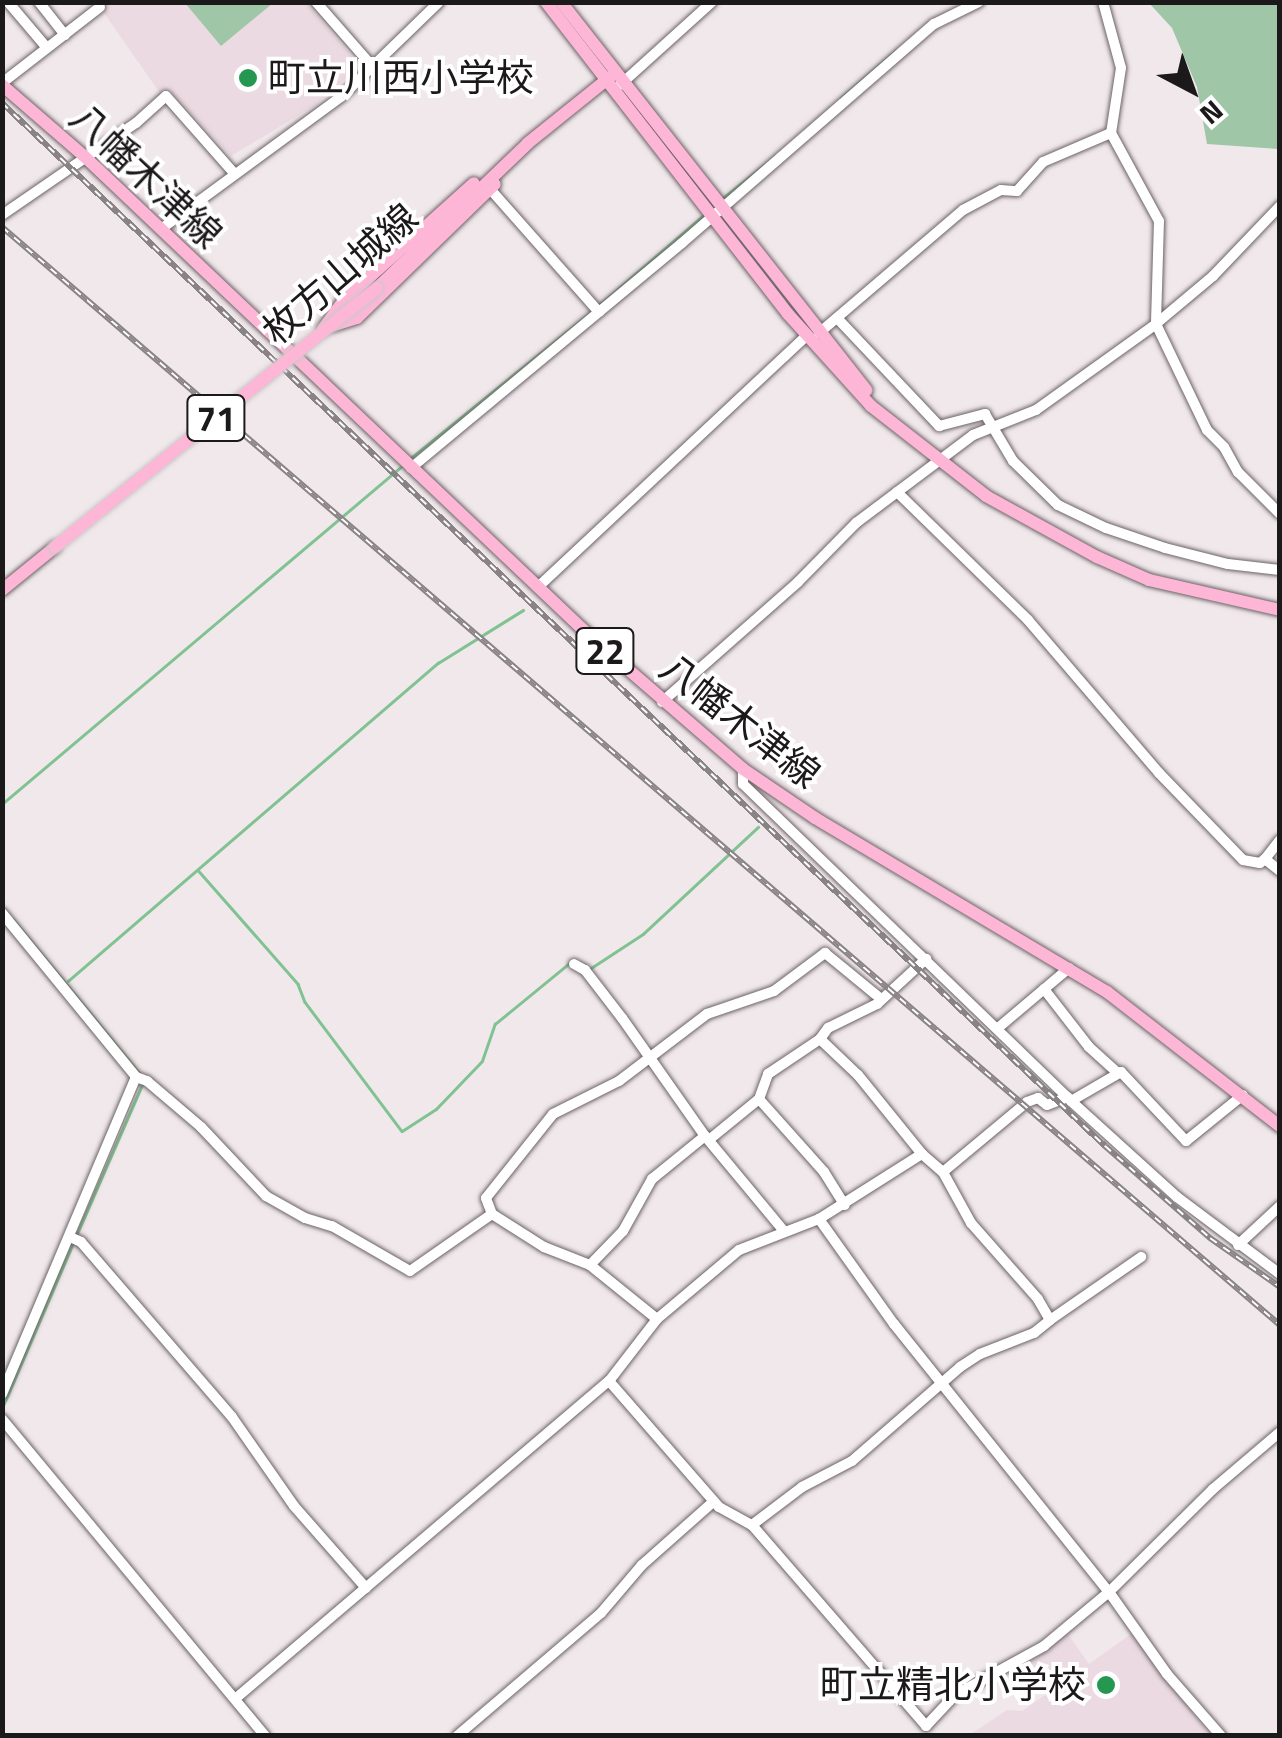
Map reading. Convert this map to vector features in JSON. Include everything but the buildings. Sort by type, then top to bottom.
[{"type":"main road","points":[[546,2],[615,81],[813,335],[878,402],[941,458],[1020,514],[1149,580],[1280,610]]},
{"type":"main road","points":[[561,2],[615,81]]},
{"type":"main road","name":"枚方山城線","points":[[2,590],[377,288],[528,143],[615,81]]},
{"type":"main road","name":"八幡木津線","points":[[2,84],[84,156],[662,702],[743,770],[815,818],[1069,968],[1168,1036],[1280,1126]]},
{"type":"main road","name":"71","points":[[324,328],[356,318],[490,190],[528,143]]},
{"type":"main road","name":"71","points":[[293,354],[324,328],[343,302],[431,219],[528,143]]},
{"type":"street","points":[[8,2],[47,48]]},
{"type":"street","points":[[39,2],[65,35]]},
{"type":"street","points":[[316,2],[373,67]]},
{"type":"street","points":[[161,229],[233,172],[326,108],[439,2]]},
{"type":"street","points":[[615,81],[712,2]]},
{"type":"street","points":[[411,468],[551,347],[718,212],[934,24],[979,2]]},
{"type":"street","points":[[1103,2],[1121,68],[1111,133],[1159,222],[1156,324],[1207,430],[1224,447],[1238,472],[1280,514]]},
{"type":"street","points":[[2,84],[100,7]]},
{"type":"street","points":[[2,215],[136,123],[166,96],[233,172]]},
{"type":"street","points":[[538,587],[813,335],[964,210],[1000,190],[1017,191],[1043,162],[1082,142],[1111,133]]},
{"type":"street","points":[[490,190],[599,312]]},
{"type":"street","points":[[662,702],[798,582],[856,523],[941,458],[994,425],[1036,410],[1156,324],[1213,276],[1280,206]]},
{"type":"street","points":[[837,318],[939,426],[985,414],[1014,462],[1058,505],[1140,541],[1228,564],[1280,570]]},
{"type":"street","points":[[897,492],[1028,620],[1159,773],[1243,860],[1260,863],[1280,840]]},
{"type":"street","points":[[743,770],[742,784],[1070,1099],[1238,1245],[1280,1274]]},
{"type":"street","points":[[1266,859],[1280,871]]},
{"type":"street","points":[[2,913],[136,1077],[147,1080],[202,1127],[266,1196],[305,1218],[332,1226],[410,1271],[492,1214]]},
{"type":"street","points":[[657,1319],[590,1265],[544,1247],[492,1214],[486,1198],[553,1114],[619,1081],[708,1014],[774,991],[825,953],[881,999]]},
{"type":"street","points":[[590,1265],[624,1231],[652,1179],[759,1099],[768,1074],[820,1039],[828,1028],[881,999],[926,959]]},
{"type":"street","points":[[574,964],[585,970],[707,1137],[783,1230]]},
{"type":"street","points":[[998,1028],[1069,968]]},
{"type":"street","points":[[1044,989],[1089,1046],[1186,1141],[1243,1095]]},
{"type":"street","points":[[820,1039],[858,1075],[922,1154],[943,1172],[971,1224],[1038,1299],[1050,1320]]},
{"type":"street","points":[[943,1172],[1027,1102],[1038,1098],[1047,1105],[1070,1099],[1116,1072]]},
{"type":"street","points":[[2,1394],[136,1077]]},
{"type":"street","points":[[759,1099],[824,1172],[845,1205]]},
{"type":"street","points":[[234,1699],[609,1380],[657,1319],[719,1262],[783,1230],[819,1219],[922,1154]]},
{"type":"street","points":[[1238,1245],[1280,1206]]},
{"type":"street","points":[[819,1219],[860,1280],[1110,1592],[1168,1674],[1221,1736]]},
{"type":"street","points":[[70,1237],[81,1242],[232,1417],[294,1506],[366,1588]]},
{"type":"street","points":[[752,1525],[802,1487],[852,1461],[980,1354],[1020,1341],[1141,1257]]},
{"type":"street","points":[[609,1380],[714,1501],[752,1525],[923,1731],[954,1695],[1044,1646],[1110,1592],[1237,1466],[1280,1432]]},
{"type":"street","points":[[4,1422],[265,1736]]},
{"type":"street","points":[[458,1736],[601,1613],[642,1565],[714,1501]]},
{"type":"shaded area","name":"町立川西小学校","points":[[97,3],[306,3],[360,66],[314,106],[231,156],[170,90],[162,96]]},
{"type":"shaded area","name":"町立精北小学校","points":[[1068,1634],[1089,1664],[1131,1634],[1209,1734],[968,1736],[1007,1710],[1022,1711],[1048,1693],[1030,1662]]},
{"type":"green space","points":[[185,3],[273,3],[221,46]]},
{"type":"green space","points":[[1149,3],[1279,3],[1279,149],[1207,144],[1197,87],[1172,28]]},
{"type":"waterway","points":[[841,98],[895,51]]},
{"type":"waterway","points":[[723,198],[775,156]]},
{"type":"waterway","points":[[598,306],[706,213]]},
{"type":"waterway","points":[[412,457],[592,311]]},
{"type":"waterway","points":[[2,804],[402,466]]},
{"type":"waterway","points":[[68,981],[438,663],[523,610]]},
{"type":"waterway","points":[[591,968],[643,934],[758,827]]},
{"type":"waterway","points":[[198,870],[298,984],[305,1002],[402,1131],[436,1109],[482,1061],[495,1024],[572,961]]},
{"type":"waterway","points":[[13,919],[141,1075]]},
{"type":"waterway","points":[[76,1236],[143,1083]]},
{"type":"waterway","points":[[2,1408],[73,1243]]},
{"type":"railway","points":[[2,103],[1105,1146],[1210,1238],[1280,1287]]},
{"type":"railway","points":[[2,227],[1280,1325]]},
{"type":"place","name":"町立川西小学校","points":[[248,78]]},
{"type":"place","name":"町立精北小学校","points":[[1106,1685]]}]
